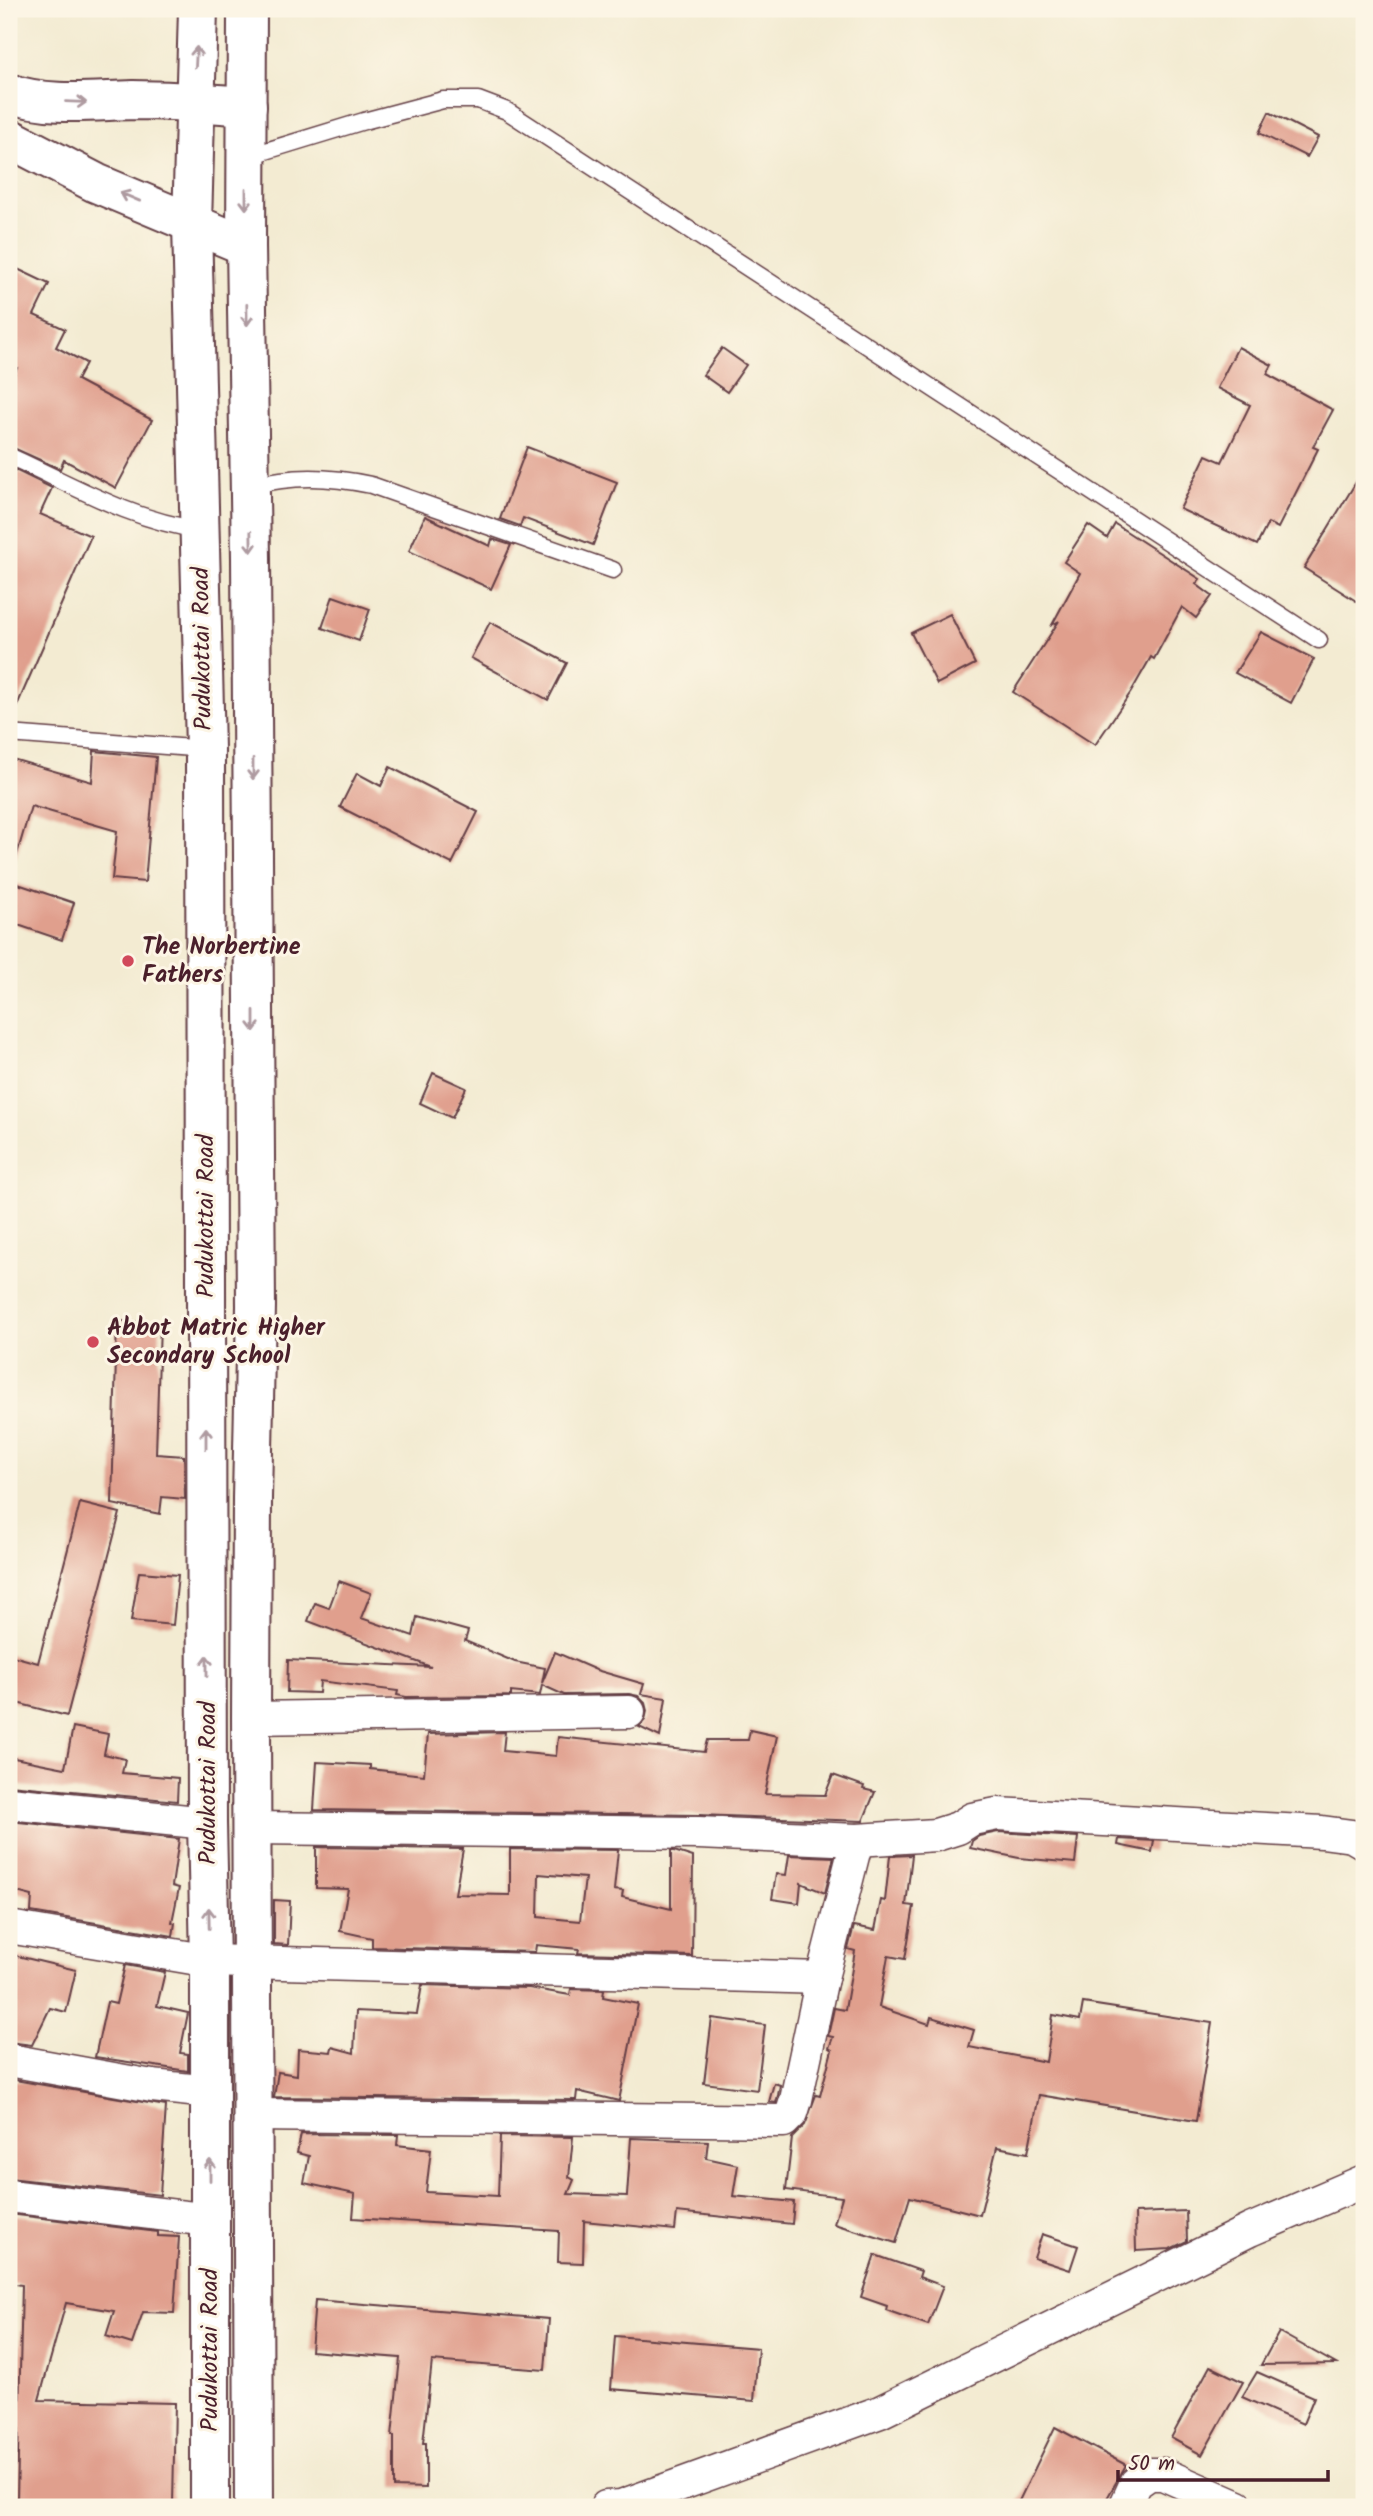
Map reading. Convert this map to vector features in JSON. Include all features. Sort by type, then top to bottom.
[{"type":"main road","name":"Pudukottai Road","points":[[198,9],[192,224],[205,749],[210,2507]]},
{"type":"main road","name":"Pudukottai Road","points":[[247,9],[246,246],[256,1306],[251,1512],[254,2507]]},
{"type":"main road","points":[[9,93],[43,101],[194,102],[247,106]]},
{"type":"main road","points":[[9,138],[96,183],[246,246]]},
{"type":"main road","points":[[206,1310],[256,1306]]},
{"type":"street","points":[[251,1718],[629,1712]]},
{"type":"street","points":[[9,1803],[207,1823]]},
{"type":"street","points":[[251,1828],[699,1833],[857,1840],[936,1835],[958,1828],[972,1819],[997,1814],[1322,1832],[1352,1836],[1364,1843]]},
{"type":"street","points":[[254,2115],[784,2121],[792,2113],[796,2100],[822,1979],[857,1840]]},
{"type":"street","points":[[9,1927],[210,1961],[254,1964],[822,1979]]},
{"type":"street","points":[[9,2060],[152,2086],[209,2092]]},
{"type":"street","points":[[606,2507],[621,2506],[880,2412],[1250,2230],[1364,2181]]},
{"type":"street","points":[[9,2196],[210,2220]]},
{"type":"street","points":[[1125,2507],[1136,2483],[1149,2474],[1163,2474],[1238,2507]]},
{"type":"lane","points":[[246,157],[443,100],[478,100],[507,111],[1319,640]]},
{"type":"lane","points":[[9,456],[136,515],[172,526],[201,530]]},
{"type":"lane","points":[[250,486],[280,478],[334,478],[371,485],[612,570]]},
{"type":"lane","points":[[9,734],[205,749]]},
{"type":"building","points":[[1269,112],[1318,137],[1307,157],[1259,133]]},
{"type":"building","points":[[9,265],[49,284],[34,315],[65,329],[56,347],[86,363],[77,380],[152,420],[116,488],[64,460],[60,469],[9,446],[9,385],[17,368],[9,364]]},
{"type":"building","points":[[1238,347],[1272,365],[1267,374],[1333,410],[1313,447],[1318,449],[1278,528],[1268,523],[1257,545],[1180,509],[1206,455],[1222,462],[1250,405],[1217,388]]},
{"type":"building","points":[[722,348],[746,365],[727,392],[703,375]]},
{"type":"building","points":[[527,447],[617,482],[593,545],[523,518],[520,526],[500,519]]},
{"type":"building","points":[[9,467],[52,488],[40,514],[91,536],[9,724]]},
{"type":"building","points":[[1364,469],[1364,606],[1304,568]]},
{"type":"building","points":[[425,516],[490,546],[492,539],[511,545],[491,589],[409,551]]},
{"type":"building","points":[[1115,524],[1200,579],[1196,584],[1212,596],[1196,618],[1182,607],[1154,659],[1151,657],[1095,745],[1013,692],[1059,621],[1052,625],[1080,573],[1064,562],[1088,525],[1107,538]]},
{"type":"building","points":[[333,596],[370,609],[359,641],[322,628]]},
{"type":"building","points":[[950,614],[975,664],[937,684],[911,633]]},
{"type":"building","points":[[490,622],[567,663],[548,700],[471,658]]},
{"type":"building","points":[[1261,632],[1314,659],[1291,703],[1235,673]]},
{"type":"building","points":[[94,751],[156,757],[145,882],[112,879],[117,831],[31,806],[15,861],[9,860],[9,758],[92,782]]},
{"type":"building","points":[[390,767],[478,812],[452,864],[340,807],[357,773],[381,786]]},
{"type":"building","points":[[9,881],[74,903],[62,940],[9,922]]},
{"type":"building","points":[[433,1073],[466,1088],[452,1118],[420,1103]]},
{"type":"building","points":[[117,1321],[160,1323],[156,1454],[184,1456],[185,1499],[162,1497],[160,1514],[112,1504]]},
{"type":"building","points":[[80,1503],[120,1513],[67,1716],[9,1701],[9,1655],[38,1663]]},
{"type":"building","points":[[139,1572],[178,1575],[173,1625],[131,1621]]},
{"type":"building","points":[[339,1581],[371,1593],[361,1618],[413,1636],[417,1617],[468,1631],[465,1641],[515,1662],[545,1668],[542,1683],[555,1652],[596,1670],[644,1684],[641,1694],[666,1698],[660,1737],[639,1727],[645,1720],[645,1703],[638,1696],[629,1694],[564,1695],[542,1685],[540,1695],[511,1692],[511,1696],[406,1697],[397,1695],[398,1691],[320,1681],[319,1693],[287,1692],[288,1660],[431,1667],[308,1621],[315,1603],[329,1608]]},
{"type":"building","points":[[73,1727],[108,1734],[104,1754],[125,1759],[122,1773],[178,1778],[177,1801],[9,1785],[9,1757],[65,1768]]},
{"type":"building","points":[[750,1730],[777,1736],[765,1794],[825,1795],[833,1775],[875,1792],[863,1821],[699,1815],[314,1810],[317,1762],[370,1765],[370,1769],[424,1775],[428,1734],[505,1732],[503,1751],[556,1756],[558,1737],[704,1752],[707,1740],[748,1740]]},
{"type":"building","points":[[9,1821],[179,1839],[172,1886],[179,1888],[172,1922],[175,1923],[173,1936],[31,1912],[32,1896],[9,1890]]},
{"type":"building","points":[[998,1832],[1078,1837],[1075,1863],[1019,1858],[970,1848],[972,1841],[979,1836]]},
{"type":"building","points":[[1119,1839],[1154,1841],[1152,1852],[1118,1845]]},
{"type":"building","points":[[316,1847],[463,1849],[455,1894],[510,1895],[510,1849],[618,1850],[614,1890],[623,1891],[622,1897],[671,1909],[671,1851],[674,1851],[693,1857],[692,1956],[578,1953],[579,1949],[536,1945],[535,1952],[372,1947],[372,1938],[340,1931],[348,1889],[316,1888]],"holes":[[[539,1874],[585,1878],[580,1921],[538,1917]]]},
{"type":"building","points":[[789,1855],[834,1857],[825,1893],[801,1883],[799,1903],[772,1899],[776,1874],[786,1875]]},
{"type":"building","points":[[912,1855],[906,1905],[914,1906],[905,1959],[888,1956],[879,2007],[929,2024],[931,2017],[974,2030],[969,2047],[1046,2062],[1053,2015],[1080,2020],[1083,2003],[1212,2023],[1196,2121],[1039,2095],[1028,2153],[997,2147],[980,2215],[910,2197],[896,2243],[834,2224],[842,2197],[786,2190],[792,2138],[805,2125],[816,2095],[820,2096],[832,2050],[829,2048],[833,2037],[828,2036],[834,2008],[845,2010],[855,1951],[848,1949],[854,1926],[875,1930],[881,1900],[885,1901],[890,1856]]},
{"type":"building","points":[[274,1900],[290,1901],[288,1945],[274,1944]]},
{"type":"building","points":[[9,1954],[76,1970],[66,2012],[50,2008],[32,2045],[9,2042]]},
{"type":"building","points":[[125,1965],[165,1972],[157,2006],[188,2013],[180,2053],[188,2054],[188,2071],[95,2057],[107,2002],[116,2004]]},
{"type":"building","points":[[422,1985],[529,1988],[570,1995],[571,1989],[604,1990],[603,1997],[638,2004],[619,2101],[577,2091],[576,2100],[274,2097],[278,2072],[297,2075],[298,2049],[331,2052],[332,2047],[354,2053],[356,2011],[417,2014]]},
{"type":"building","points":[[712,2018],[765,2025],[757,2090],[704,2083]]},
{"type":"building","points":[[9,2079],[166,2106],[160,2195],[9,2178]]},
{"type":"building","points":[[774,2083],[780,2085],[776,2103],[769,2102]]},
{"type":"building","points":[[301,2134],[398,2135],[397,2145],[431,2149],[426,2192],[498,2196],[500,2136],[573,2137],[569,2177],[574,2180],[568,2194],[627,2196],[631,2138],[708,2141],[706,2158],[738,2165],[733,2196],[794,2202],[792,2224],[677,2212],[675,2230],[584,2221],[583,2263],[558,2262],[559,2231],[353,2218],[355,2194],[304,2183],[309,2156],[297,2153]]},
{"type":"building","points":[[1186,2211],[1187,2241],[1170,2249],[1136,2251],[1135,2213]]},
{"type":"building","points":[[9,2214],[158,2232],[158,2236],[179,2237],[174,2313],[143,2312],[132,2344],[106,2336],[114,2311],[66,2303],[39,2400],[175,2403],[173,2504],[17,2500],[22,2285],[9,2283]]},
{"type":"building","points":[[1042,2234],[1078,2246],[1070,2270],[1034,2258]]},
{"type":"building","points":[[875,2255],[921,2271],[919,2277],[943,2286],[928,2325],[886,2310],[887,2306],[861,2297]]},
{"type":"building","points":[[315,2300],[549,2319],[545,2370],[432,2361],[423,2443],[426,2443],[426,2488],[394,2487],[392,2436],[400,2358],[311,2351]]},
{"type":"building","points":[[1279,2332],[1336,2364],[1261,2365]]},
{"type":"building","points":[[615,2336],[758,2348],[754,2401],[611,2389]]},
{"type":"building","points":[[1210,2366],[1243,2382],[1202,2455],[1171,2438]]},
{"type":"building","points":[[1257,2372],[1314,2397],[1303,2424],[1242,2397]]},
{"type":"building","points":[[1055,2427],[1126,2465],[1102,2507],[1016,2507]]},
{"type":"place","name":"The Norbertine Fathers","points":[[128,961]]},
{"type":"place","name":"Abbot Matric Higher Secondary School","points":[[93,1342]]}]
